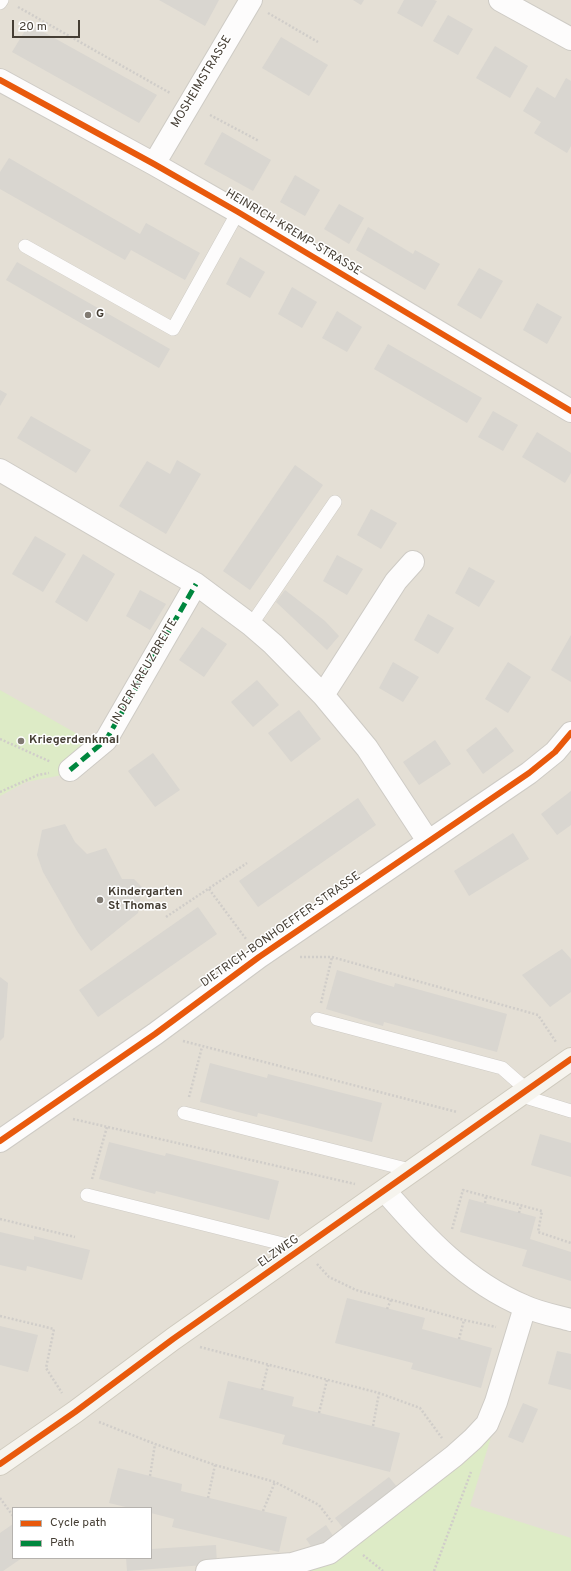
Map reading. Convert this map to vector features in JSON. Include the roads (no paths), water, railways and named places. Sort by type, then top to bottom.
[{"type":"street","points":[[500,0],[571,39]]},
{"type":"street","name":"MOSHEIMSTRASSE","points":[[154,164],[250,1]]},
{"type":"street","name":"HEINRICH-KREMP-STRASSE","points":[[0,80],[154,164],[238,212],[571,411]]},
{"type":"street","points":[[0,470],[196,584],[251,624],[273,644],[322,695],[367,748],[428,841]]},
{"type":"street","points":[[322,695],[396,580],[413,562]]},
{"type":"street","name":"IN DER KREUZBREITE","points":[[70,770],[106,740],[196,584]]},
{"type":"street","name":"DIETRICH-BONHOEFFER-STRASSE","points":[[0,1141],[155,1034],[259,957],[529,773],[555,752],[571,733]]},
{"type":"street","name":"ELZWEG","points":[[0,1464],[75,1412],[173,1339],[570,1060]]},
{"type":"street","points":[[384,1191],[413,1224],[445,1255],[479,1281],[525,1307],[571,1320]]},
{"type":"street","points":[[207,1571],[292,1564],[329,1553],[454,1456],[487,1424],[496,1402],[525,1307]]},
{"type":"lane","points":[[25,246],[173,329],[238,212]]},
{"type":"lane","points":[[251,624],[335,502]]},
{"type":"lane","points":[[317,1019],[502,1068],[523,1093],[571,1111]]},
{"type":"lane","points":[[184,1113],[414,1171]]},
{"type":"lane","points":[[87,1195],[303,1249]]},
{"type":"place","name":"G","points":[[88,315]]},
{"type":"place","name":"Kriegerdenkmal","points":[[21,741]]},
{"type":"place","name":"Kindergarten St Thomas","points":[[100,900]]}]
